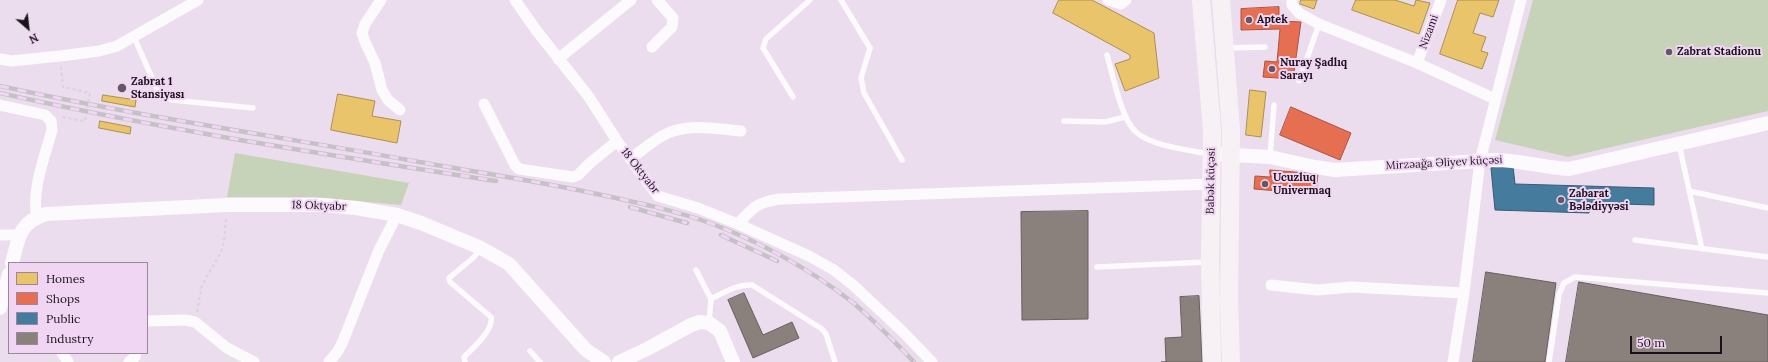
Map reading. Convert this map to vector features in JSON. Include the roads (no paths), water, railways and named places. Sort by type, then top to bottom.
[{"type":"main road","name":"Babək küçəsi","points":[[1201,0],[1211,107],[1212,154],[1210,262],[1212,362]]},
{"type":"main road","name":"Babək küçəsi","points":[[1221,0],[1230,108],[1231,155],[1229,284],[1231,362]]},
{"type":"street","points":[[0,59],[11,61],[60,56],[99,51],[117,46],[134,38],[198,0]]},
{"type":"street","points":[[381,0],[365,24],[362,33],[375,63],[382,90],[388,100],[400,110]]},
{"type":"street","name":"18 Oktyabr","points":[[515,0],[558,59],[589,97],[617,141],[658,196],[698,208],[738,224],[809,256],[834,270],[892,320],[932,362]]},
{"type":"street","points":[[558,59],[631,0]]},
{"type":"street","points":[[652,47],[672,27],[673,18],[657,0]]},
{"type":"street","points":[[1108,0],[1121,4],[1126,0]]},
{"type":"street","points":[[1292,0],[1292,5],[1299,13],[1319,24],[1417,63],[1495,99]]},
{"type":"street","name":"Nizami","points":[[1417,63],[1441,0]]},
{"type":"street","points":[[1453,362],[1464,294],[1480,161],[1521,0]]},
{"type":"street","points":[[484,104],[515,165],[520,169],[573,177],[578,175],[617,141]]},
{"type":"street","points":[[0,105],[45,115],[51,121],[52,130],[36,194],[35,206],[37,217],[29,222],[20,235],[12,262]]},
{"type":"street","name":"Mirzəağa Əliyev küçəsi","points":[[1212,154],[1270,157],[1335,170],[1508,160],[1552,168],[1569,168],[1768,123]]},
{"type":"street","points":[[630,159],[667,133],[681,129],[697,128],[741,131]]},
{"type":"street","points":[[738,224],[754,207],[763,201],[780,199],[1211,184]]},
{"type":"street","name":"18 Oktyabr","points":[[37,217],[46,214],[227,205],[323,205],[356,208],[397,215],[421,223],[481,248],[509,264],[586,350],[604,362]]},
{"type":"street","points":[[329,362],[338,351],[379,250],[397,215]]},
{"type":"street","points":[[0,235],[20,235]]},
{"type":"street","points":[[0,308],[8,279]]},
{"type":"street","points":[[1271,285],[1317,290],[1351,287],[1464,294]]},
{"type":"street","points":[[148,321],[185,320],[195,322],[227,348],[254,362]]},
{"type":"street","points":[[620,362],[691,325],[700,322],[709,323],[720,331],[733,362]]},
{"type":"street","points":[[129,362],[135,357],[136,354]]},
{"type":"lane","points":[[793,97],[763,48],[766,39],[810,0]]},
{"type":"lane","points":[[841,0],[870,48],[861,78],[864,93],[902,160]]},
{"type":"lane","points":[[1298,81],[1319,24]]},
{"type":"lane","points":[[134,38],[160,96],[172,100],[253,108]]},
{"type":"lane","points":[[1225,48],[1265,47]]},
{"type":"lane","points":[[1107,55],[1125,117],[1136,132],[1168,146],[1212,154]]},
{"type":"lane","points":[[1270,157],[1274,105]]},
{"type":"lane","points":[[1064,121],[1105,122],[1125,117]]},
{"type":"lane","points":[[1679,144],[1702,249]]},
{"type":"lane","points":[[1689,192],[1768,208]]},
{"type":"lane","points":[[1635,240],[1768,257]]},
{"type":"lane","points":[[466,362],[464,357],[490,329],[492,322],[491,317],[450,282],[449,278],[473,258],[481,248]]},
{"type":"lane","points":[[1096,267],[1210,262]]},
{"type":"lane","points":[[696,270],[711,299],[709,323]]},
{"type":"lane","points":[[1549,362],[1558,295],[1564,283],[1576,277],[1768,293]]},
{"type":"lane","points":[[711,299],[731,288],[744,284],[759,288],[822,329],[826,334],[835,362]]},
{"type":"lane","points":[[530,352],[540,362]]},
{"type":"railway","points":[[0,86],[155,116],[551,185],[625,200],[682,214],[729,230],[801,267],[851,301],[884,331],[914,362]]},
{"type":"railway","points":[[0,93],[123,119],[496,181]]},
{"type":"railway","points":[[630,207],[687,223]]},
{"type":"railway","points":[[721,235],[777,261]]},
{"type":"place","name":"Aptek","points":[[1249,20]]},
{"type":"place","name":"Zabrat Stadionu","points":[[1669,52]]},
{"type":"place","name":"Nuray Şadlıq Sarayı","points":[[1272,69]]},
{"type":"place","name":"Zabrat 1 Stansiyası","points":[[122,88]]},
{"type":"place","name":"Ucuzluq Univermaq","points":[[1265,184]]},
{"type":"place","name":"Zabarat Bələdiyyəsi","points":[[1561,200]]}]
